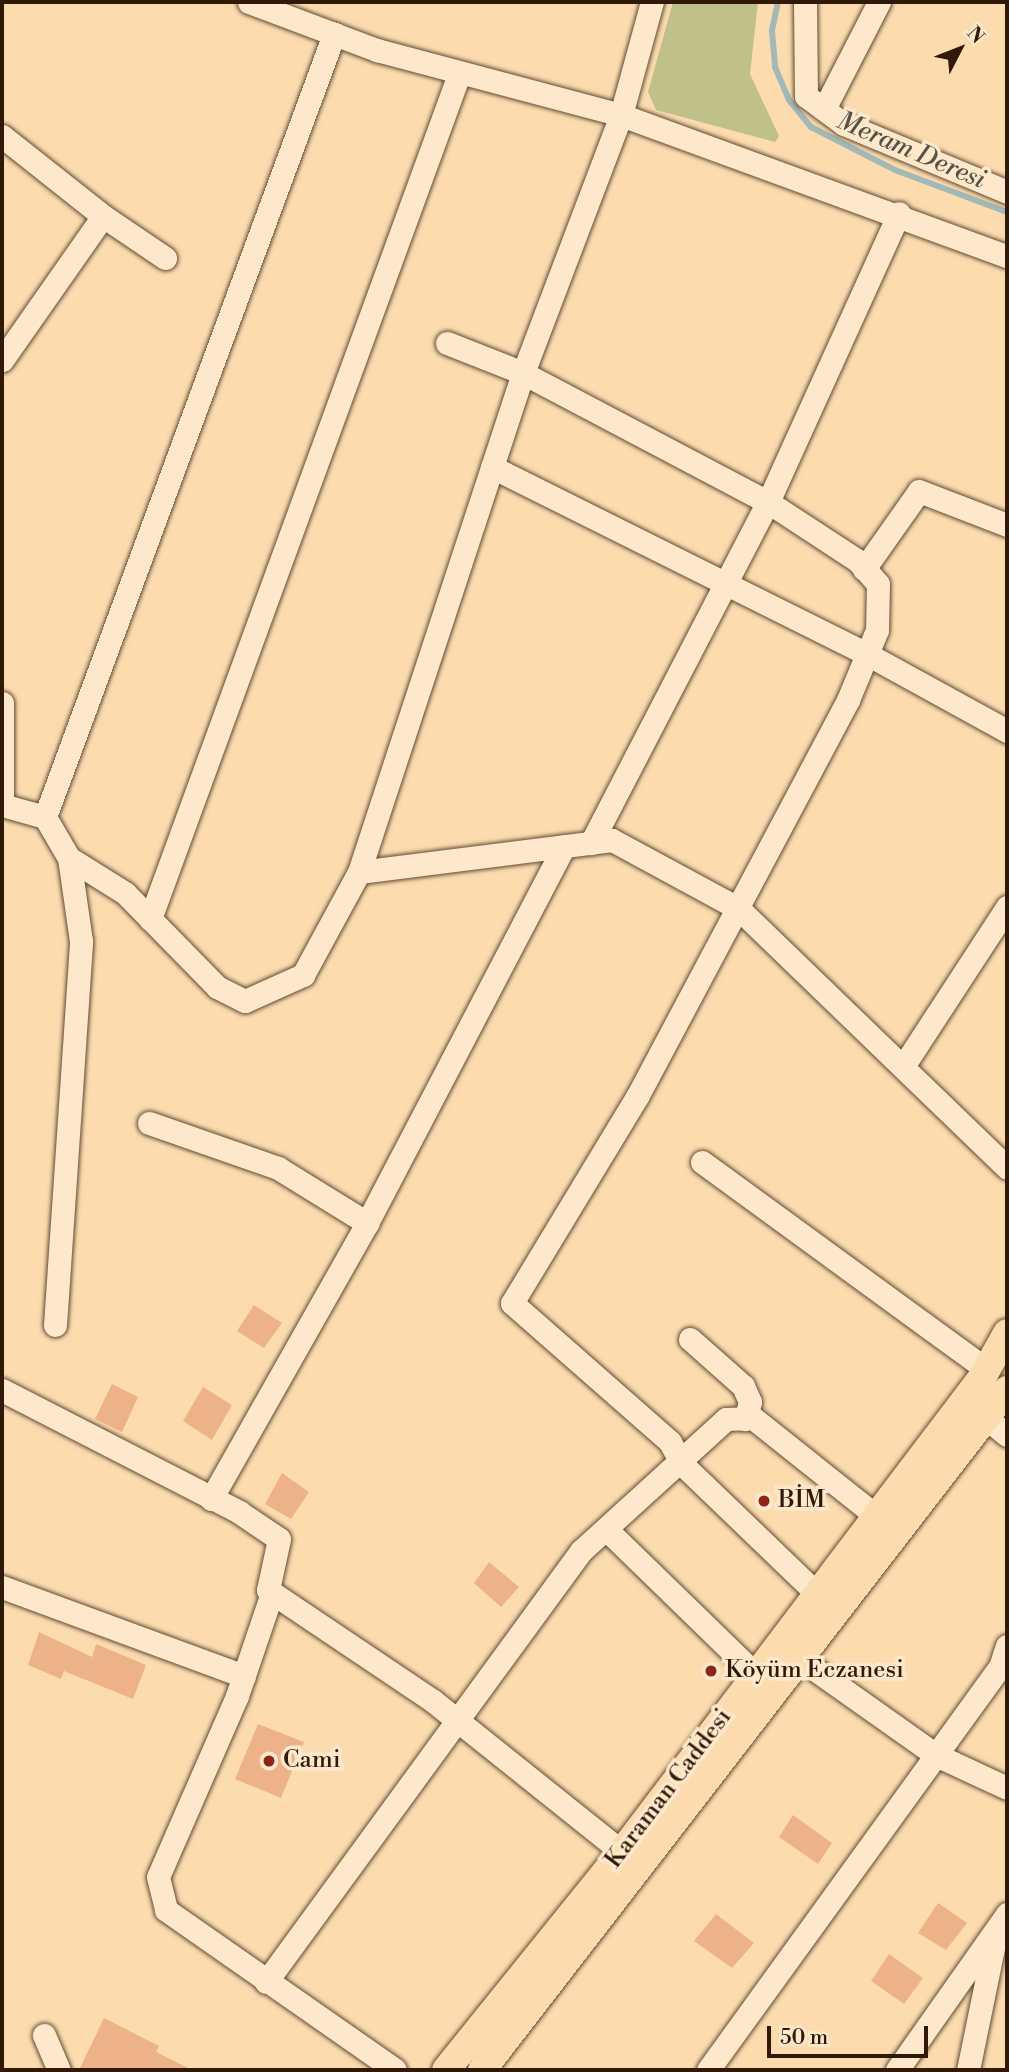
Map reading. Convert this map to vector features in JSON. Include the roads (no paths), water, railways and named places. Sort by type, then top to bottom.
[{"type":"main road","name":"Karaman Caddesi","points":[[446,2070],[622,1852],[986,1369],[1007,1333]]},
{"type":"main road","name":"Karaman Caddesi","points":[[482,2070],[803,1661],[997,1426],[1007,1390]]},
{"type":"street","points":[[69,858],[125,893],[217,987],[246,1001],[303,975],[359,872],[523,373],[621,114],[652,2]]},
{"type":"street","points":[[805,2],[806,96],[844,124],[1007,192]]},
{"type":"street","points":[[253,3],[334,34],[459,75],[621,114],[899,213],[1007,256]]},
{"type":"street","points":[[824,109],[875,3]]},
{"type":"street","points":[[45,817],[334,34]]},
{"type":"street","points":[[150,919],[459,75]]},
{"type":"street","points":[[2,136],[103,216],[165,258]]},
{"type":"street","points":[[592,843],[768,502],[899,213]]},
{"type":"street","points":[[2,360],[103,216]]},
{"type":"street","points":[[447,343],[523,373],[768,502],[864,569],[878,584],[877,630],[867,654],[738,908],[638,1096],[512,1303],[670,1442],[681,1463],[817,1594]]},
{"type":"street","points":[[492,467],[867,654],[1007,732]]},
{"type":"street","points":[[864,569],[919,491],[1006,522]]},
{"type":"street","points":[[2,704],[2,805],[45,817],[69,858],[80,941],[55,1325]]},
{"type":"street","points":[[359,872],[612,840],[738,908],[904,1065],[1007,1168]]},
{"type":"street","points":[[211,1499],[367,1223],[564,846]]},
{"type":"street","points":[[904,1065],[1007,907]]},
{"type":"street","points":[[149,1123],[278,1168],[367,1223]]},
{"type":"street","points":[[702,1162],[986,1369]]},
{"type":"street","points":[[690,1339],[743,1386],[750,1402],[745,1419]]},
{"type":"street","points":[[2,1390],[211,1499],[279,1539],[272,1593],[244,1676],[158,1877],[166,1910],[395,2070]]},
{"type":"street","points":[[266,1982],[582,1551],[726,1419],[745,1419],[876,1517]]},
{"type":"street","points":[[607,1529],[756,1675]]},
{"type":"street","points":[[2,1587],[244,1676]]},
{"type":"street","points":[[272,1593],[457,1724],[622,1852]]},
{"type":"street","points":[[708,2070],[1000,1667],[1007,1646]]},
{"type":"street","points":[[803,1661],[936,1755],[1007,1788]]},
{"type":"street","points":[[897,2070],[1002,1922]]},
{"type":"street","points":[[968,2070],[1002,1922]]},
{"type":"street","points":[[44,2035],[59,2070]]},
{"type":"waterway","name":"Meram Deresi","points":[[778,2],[772,31],[775,67],[789,100],[811,127],[895,170],[1007,212]]},
{"type":"place","name":"BİM","points":[[764,1501]]},
{"type":"place","name":"Köyüm Eczanesi","points":[[711,1671]]},
{"type":"place","name":"Cami","points":[[269,1761]]}]
